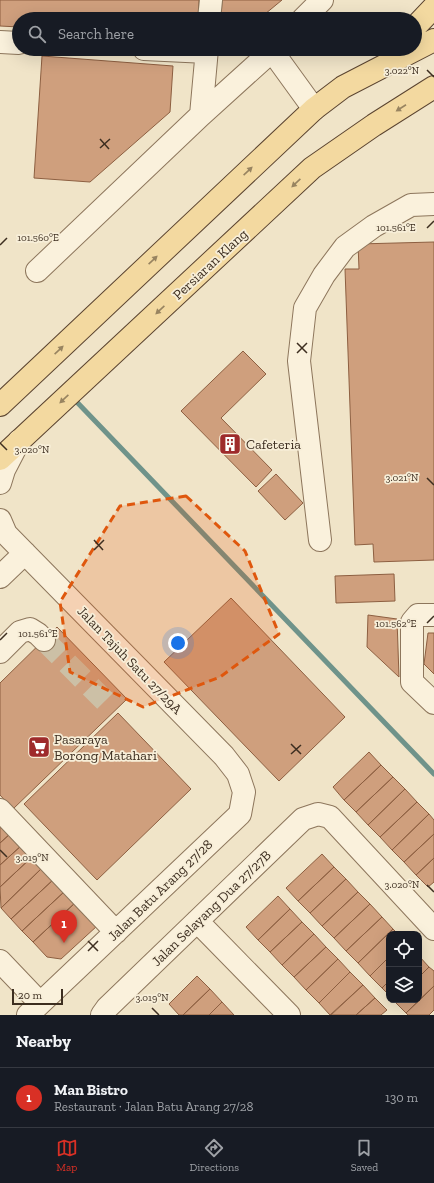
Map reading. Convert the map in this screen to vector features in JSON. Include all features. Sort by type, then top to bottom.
[{"type":"main road","points":[[422,20],[434,7]]},
{"type":"main road","points":[[422,46],[434,40]]},
{"type":"main road","points":[[1,404],[314,109],[383,56]]},
{"type":"main road","points":[[343,87],[403,56]]},
{"type":"main road","name":"Persiaran Klang","points":[[0,459],[312,168],[374,125],[434,87]]},
{"type":"street","points":[[210,12],[211,0]]},
{"type":"street","points":[[310,12],[322,0]]},
{"type":"street","points":[[0,42],[12,43]]},
{"type":"street","points":[[202,115],[207,56]]},
{"type":"street","points":[[37,271],[266,56]]},
{"type":"street","points":[[277,56],[314,109]]},
{"type":"street","points":[[320,540],[299,361],[305,308],[324,275],[345,247],[374,226],[411,205],[434,204]]},
{"type":"street","points":[[0,482],[4,470],[20,440]]},
{"type":"street","name":"Jalan Tajuh Satu 27/29A","points":[[2,528],[224,756],[238,774],[244,792]]},
{"type":"street","points":[[0,577],[25,553]]},
{"type":"street","points":[[434,615],[418,615],[412,622],[412,682],[434,703]]},
{"type":"street","points":[[0,652],[20,632],[30,629],[44,640]]},
{"type":"street","name":"Jalan Batu Arang 27/28","points":[[34,1009],[240,814],[244,792]]},
{"type":"street","points":[[1,812],[116,932]]},
{"type":"street","name":"Jalan Selayang Dua 27/27B","points":[[105,1012],[303,819],[318,814],[330,818],[434,929]]},
{"type":"street","points":[[197,921],[289,1015]]},
{"type":"street","points":[[0,961],[34,1009]]},
{"type":"highlighted area","points":[[186,496],[245,551],[279,634],[220,677],[143,707],[70,672],[60,602],[120,506]]},
{"type":"building","points":[[0,0],[199,0],[198,12],[12,12],[12,27],[0,26]]},
{"type":"building","points":[[222,0],[282,0],[267,12],[221,12]]},
{"type":"building","points":[[42,56],[173,66],[170,112],[90,182],[34,178]]},
{"type":"building","points":[[434,242],[434,560],[374,562],[373,544],[355,545],[345,269],[359,269],[358,244]]},
{"type":"building","name":"Cafeteria","points":[[243,351],[266,374],[221,418],[272,470],[256,487],[181,411]]},
{"type":"building","points":[[276,474],[303,503],[285,520],[258,491]]},
{"type":"building","points":[[394,574],[395,601],[336,603],[335,576]]},
{"type":"building","points":[[231,598],[345,717],[279,781],[164,662]]},
{"type":"building","points":[[368,615],[397,619],[399,677],[367,647]]},
{"type":"building","name":"Pasaraya Borong Matahari","points":[[57,627],[127,699],[13,809],[0,795],[0,683]]},
{"type":"building","points":[[428,633],[434,633],[434,674],[424,664]]},
{"type":"building","points":[[118,713],[191,789],[97,880],[24,804]]},
{"type":"building","points":[[369,752],[381,765],[344,800],[333,787]]},
{"type":"building","points":[[381,765],[393,777],[356,812],[344,800]]},
{"type":"building","points":[[393,777],[405,789],[368,825],[356,812]]},
{"type":"building","points":[[405,789],[417,802],[380,837],[368,825]]},
{"type":"building","points":[[417,802],[429,814],[392,850],[380,837]]},
{"type":"building","points":[[429,814],[434,820],[434,834],[404,862],[392,850]]},
{"type":"building","points":[[0,821],[11,833],[0,843]]},
{"type":"building","points":[[11,833],[22,845],[0,865],[0,843]]},
{"type":"building","points":[[434,834],[434,858],[416,875],[404,862]]},
{"type":"building","points":[[22,845],[33,856],[0,887],[0,865]]},
{"type":"building","points":[[322,854],[334,867],[298,901],[286,888]]},
{"type":"building","points":[[33,856],[43,867],[1,908],[0,887]]},
{"type":"building","points":[[434,858],[434,882],[428,887],[416,875]]},
{"type":"building","points":[[43,867],[54,879],[11,919],[1,908]]},
{"type":"building","points":[[334,867],[346,879],[310,913],[298,901]]},
{"type":"building","points":[[54,879],[65,891],[22,931],[11,919]]},
{"type":"building","points":[[346,879],[358,892],[322,926],[310,913]]},
{"type":"building","points":[[65,891],[76,902],[33,942],[22,931]]},
{"type":"building","points":[[358,892],[370,904],[334,938],[322,926]]},
{"type":"building","points":[[278,896],[290,909],[258,940],[246,927]]},
{"type":"building","points":[[76,902],[97,926],[61,959],[47,957],[33,942]]},
{"type":"building","points":[[370,904],[382,917],[346,951],[334,938]]},
{"type":"building","points":[[290,909],[302,922],[270,952],[258,940]]},
{"type":"building","points":[[382,917],[393,929],[391,931],[386,931],[386,936],[358,963],[346,951]]},
{"type":"building","points":[[302,922],[314,934],[282,965],[270,952]]},
{"type":"building","points":[[314,934],[326,947],[294,977],[282,965]]},
{"type":"building","points":[[386,936],[386,960],[370,976],[358,963]]},
{"type":"building","points":[[326,947],[338,959],[306,990],[294,977]]},
{"type":"building","points":[[338,959],[350,972],[319,1003],[306,990]]},
{"type":"building","points":[[422,959],[429,967],[422,974]]},
{"type":"building","points":[[386,960],[386,984],[382,988],[370,976]]},
{"type":"building","points":[[429,967],[434,971],[434,986],[422,998],[422,974]]},
{"type":"building","points":[[350,972],[363,985],[330,1015],[319,1003]]},
{"type":"building","points":[[197,976],[210,989],[183,1015],[179,1015],[169,1004]]},
{"type":"building","points":[[386,984],[386,992],[382,988]]},
{"type":"building","points":[[363,985],[375,998],[356,1015],[331,1015]]},
{"type":"building","points":[[434,986],[434,1010],[429,1015],[408,1015],[406,1013],[416,1003],[422,1003],[422,998]]},
{"type":"building","points":[[210,989],[222,1002],[209,1015],[183,1015]]},
{"type":"building","points":[[375,998],[387,1010],[381,1015],[356,1015]]},
{"type":"building","points":[[222,1002],[234,1015],[209,1015]]},
{"type":"building","points":[[396,1003],[416,1003],[406,1013]]},
{"type":"waterway","points":[[73,398],[434,774]]},
{"type":"tunnel","points":[[44,640],[105,701]]},
{"type":"place","name":"Cafeteria","points":[[230,444]]},
{"type":"place","name":"Pasaraya Borong Matahari","points":[[39,747]]},
{"type":"place","name":"Man Bistro","points":[[64,943]]}]
